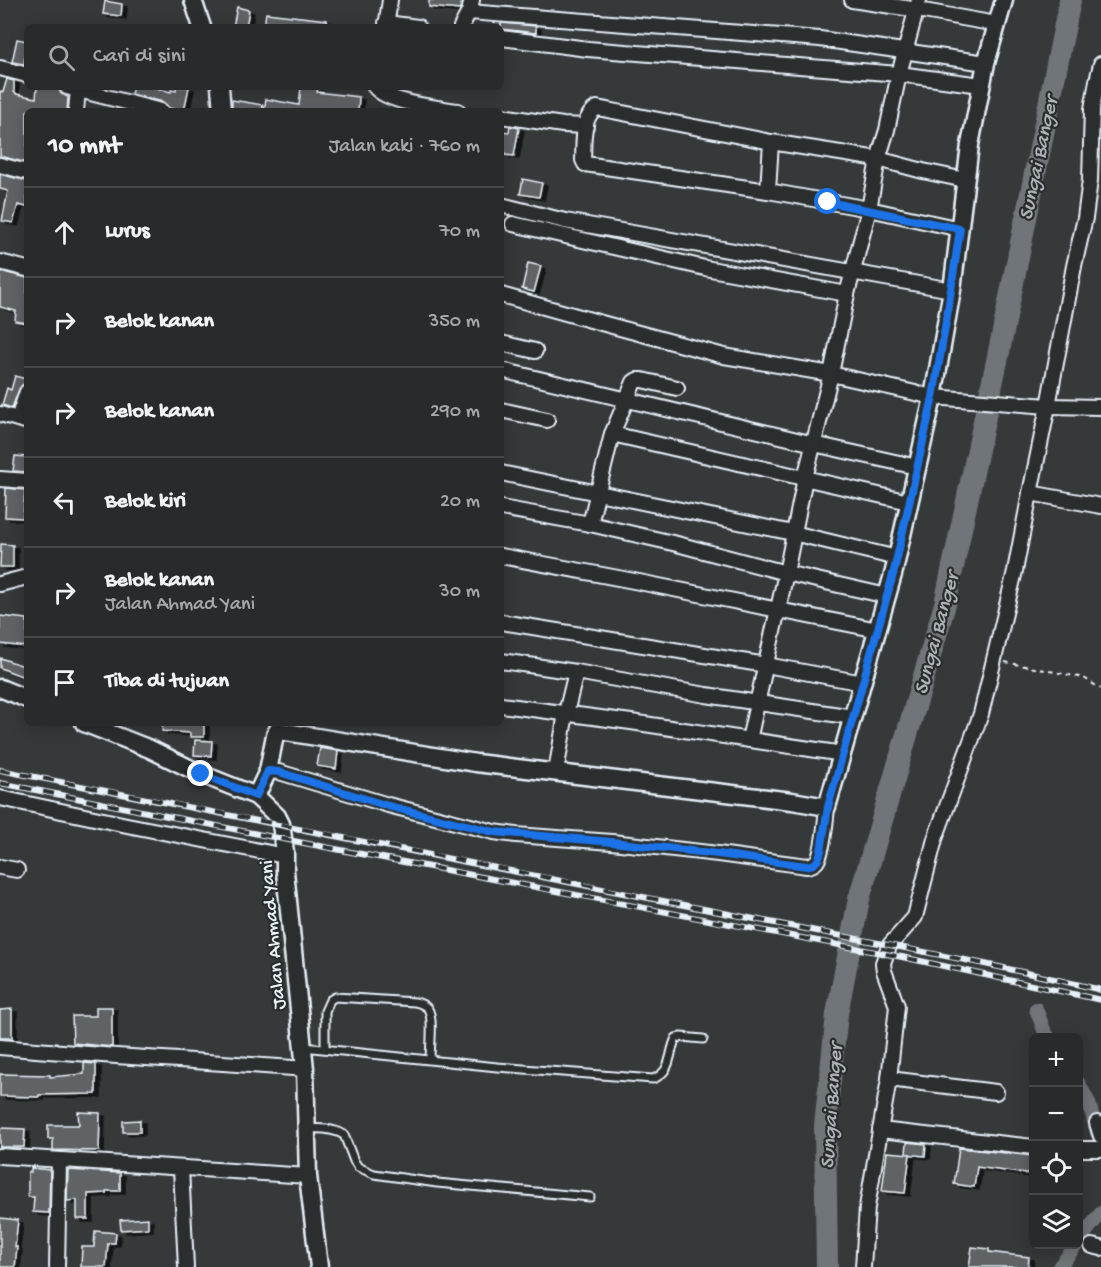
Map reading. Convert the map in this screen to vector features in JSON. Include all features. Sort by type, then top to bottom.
[{"type":"street","points":[[193,0],[201,24]]},
{"type":"street","points":[[386,24],[390,0]]},
{"type":"street","points":[[852,0],[918,5],[996,24]]},
{"type":"street","points":[[262,784],[290,776],[388,806],[494,832],[695,851],[807,866],[818,860],[828,807],[878,630],[917,467],[937,398],[965,180],[981,85],[1004,0]]},
{"type":"street","points":[[749,740],[805,478],[869,209],[878,159],[918,5]]},
{"type":"street","points":[[462,24],[470,6],[820,39],[986,63]]},
{"type":"street","points":[[504,38],[599,50],[899,74],[981,85]]},
{"type":"street","points":[[863,1267],[867,1207],[889,1079],[897,1006],[883,963],[895,937],[915,917],[935,839],[981,714],[1015,571],[1045,406],[1087,202],[1090,180],[1092,109],[1101,64]]},
{"type":"street","points":[[0,68],[24,74]]},
{"type":"street","points":[[73,90],[76,108]]},
{"type":"street","points":[[77,90],[150,108]]},
{"type":"street","points":[[220,90],[222,108]]},
{"type":"street","points":[[379,90],[384,94],[434,108]]},
{"type":"street","points":[[960,229],[869,209],[768,191],[585,164],[583,160],[586,126],[592,111],[597,108],[771,142],[878,159],[965,180]]},
{"type":"street","points":[[504,117],[586,126]]},
{"type":"street","points":[[768,191],[771,142]]},
{"type":"street","points":[[0,165],[24,171]]},
{"type":"street","points":[[504,206],[565,220],[952,290]]},
{"type":"street","points":[[507,223],[520,209]]},
{"type":"street","points":[[507,223],[705,268],[847,294]]},
{"type":"street","points":[[0,262],[24,268]]},
{"type":"street","points":[[504,296],[724,356],[831,374],[937,398],[1045,406],[1101,407]]},
{"type":"street","points":[[504,344],[535,351]]},
{"type":"street","points":[[504,371],[917,467]]},
{"type":"street","points":[[590,524],[612,434],[634,382],[637,380],[677,388]]},
{"type":"street","points":[[504,411],[547,420]]},
{"type":"street","points":[[0,414],[23,420]]},
{"type":"street","points":[[612,434],[909,502]]},
{"type":"street","points":[[504,474],[793,533],[897,558]]},
{"type":"street","points":[[0,479],[24,481]]},
{"type":"street","points":[[1030,493],[1101,506]]},
{"type":"street","points":[[504,509],[590,524],[887,596]]},
{"type":"street","points":[[504,557],[878,630]]},
{"type":"street","points":[[0,584],[24,578]]},
{"type":"street","points":[[504,622],[862,683]]},
{"type":"street","points":[[504,661],[853,717]]},
{"type":"street","points":[[555,772],[576,672]]},
{"type":"street","points":[[0,688],[24,698]]},
{"type":"street","points":[[504,705],[843,754]]},
{"type":"street","name":"Jalan Ahmad Yani","points":[[102,726],[119,729],[150,749],[201,774],[262,784],[281,824],[305,1069],[308,1176],[319,1267]]},
{"type":"street","points":[[262,784],[278,727],[477,763],[828,807]]},
{"type":"street","points":[[0,798],[285,856]]},
{"type":"street","points":[[0,867],[17,870]]},
{"type":"street","points":[[0,1047],[305,1069]]},
{"type":"street","points":[[889,1079],[996,1092]]},
{"type":"street","points":[[880,1130],[1029,1146]]},
{"type":"street","points":[[1083,1149],[1100,1149]]},
{"type":"street","points":[[0,1156],[308,1176]]},
{"type":"street","points":[[57,1267],[59,1160]]},
{"type":"street","points":[[181,1168],[186,1267]]},
{"type":"lane","points":[[325,1048],[326,1011],[330,1000],[335,998],[415,1002],[427,1008],[431,1015],[430,1059]]},
{"type":"lane","points":[[303,1047],[653,1079],[660,1077],[667,1067],[676,1038],[703,1039]]},
{"type":"lane","points":[[307,1128],[337,1131],[344,1135],[358,1167],[374,1174],[437,1183],[590,1197]]},
{"type":"path","points":[[993,660],[1084,678],[1101,689]]},
{"type":"building","points":[[429,0],[461,0],[460,10],[429,7]]},
{"type":"building","points":[[105,1],[122,4],[121,16],[103,14]]},
{"type":"building","points":[[237,7],[249,10],[247,24],[234,24]]},
{"type":"building","points":[[266,13],[327,20],[326,24],[264,24]]},
{"type":"building","points":[[501,23],[536,26],[536,33],[504,29],[504,24]]},
{"type":"building","points":[[17,39],[24,40],[24,64],[12,62]]},
{"type":"building","points":[[7,79],[14,81],[16,94],[36,98],[37,90],[59,90],[61,94],[68,97],[67,108],[24,108],[24,162],[0,156],[0,91],[3,92]]},
{"type":"building","points":[[132,90],[171,92],[171,90],[188,90],[185,108],[169,108],[163,102],[131,94]]},
{"type":"building","points":[[301,90],[317,90],[317,92],[359,97],[358,108],[264,108],[266,99],[299,105]]},
{"type":"building","points":[[232,100],[263,105],[262,108],[232,108]]},
{"type":"building","points":[[510,126],[519,128],[514,156],[505,155],[504,153],[504,131],[509,132]]},
{"type":"building","points":[[0,174],[24,180],[24,206],[18,205],[13,223],[2,221],[8,191],[0,189]]},
{"type":"building","points":[[523,179],[542,183],[539,197],[520,194]]},
{"type":"building","points":[[528,263],[541,266],[534,292],[522,289]]},
{"type":"building","points":[[0,271],[24,277],[24,322],[15,321],[16,311],[0,307]]},
{"type":"building","points":[[15,376],[24,378],[24,384],[19,389],[12,408],[2,405],[7,388],[11,390]]},
{"type":"building","points":[[15,456],[24,457],[24,472],[13,471]]},
{"type":"building","points":[[6,488],[24,490],[23,518],[5,517]]},
{"type":"building","points":[[1,544],[13,545],[13,567],[0,567]]},
{"type":"building","points":[[0,616],[24,619],[24,647],[0,644]]},
{"type":"building","points":[[0,658],[24,666],[24,677],[0,668]]},
{"type":"building","points":[[163,726],[204,726],[204,737],[190,737],[190,733],[162,731]]},
{"type":"building","points":[[195,740],[212,741],[211,756],[194,755]]},
{"type":"building","points":[[320,748],[338,751],[336,769],[317,766]]},
{"type":"building","points":[[96,1007],[112,1007],[112,1047],[73,1043],[72,1016],[96,1016]]},
{"type":"building","points":[[12,1009],[12,1038],[0,1038],[0,1010]]},
{"type":"building","points":[[84,1063],[96,1064],[96,1094],[39,1095],[39,1097],[0,1096],[0,1074],[50,1075],[50,1077],[84,1074]]},
{"type":"building","points":[[78,1112],[100,1113],[99,1151],[53,1150],[53,1139],[48,1139],[48,1125],[79,1125]]},
{"type":"building","points":[[140,1120],[140,1132],[123,1132],[123,1121]]},
{"type":"building","points":[[0,1128],[25,1129],[24,1147],[0,1147]]},
{"type":"building","points":[[907,1142],[926,1144],[925,1156],[906,1154]]},
{"type":"building","points":[[959,1148],[1029,1155],[1029,1174],[977,1167],[974,1187],[954,1184]]},
{"type":"building","points":[[887,1152],[910,1154],[905,1193],[882,1191]]},
{"type":"building","points":[[31,1168],[50,1170],[49,1213],[33,1212],[34,1197],[28,1197],[28,1172],[31,1172]]},
{"type":"building","points":[[68,1170],[120,1173],[120,1191],[88,1194],[88,1219],[77,1219],[77,1200],[67,1201]]},
{"type":"building","points":[[0,1218],[18,1220],[15,1267],[1,1267],[0,1265]]},
{"type":"building","points":[[148,1218],[148,1228],[121,1230],[120,1220]]},
{"type":"building","points":[[95,1231],[116,1233],[115,1243],[108,1243],[106,1267],[81,1267],[82,1247],[94,1247]]},
{"type":"building","points":[[972,1247],[989,1249],[989,1252],[1029,1257],[1028,1267],[969,1267]]},
{"type":"waterway","name":"Sungai Banger","points":[[827,1267],[825,1126],[837,1014],[859,899],[945,604],[1070,0]]},
{"type":"waterway","points":[[1036,1009],[1046,1033]]},
{"type":"waterway","points":[[1081,1087],[1089,1103],[1097,1133]]},
{"type":"waterway","points":[[1083,1236],[1101,1213]]},
{"type":"waterway","points":[[1059,1267],[1073,1249]]},
{"type":"railway","points":[[0,770],[956,958],[1101,990]]},
{"type":"railway","points":[[0,783],[902,957],[1101,1000]]},
{"type":"route","points":[[201,774],[256,796],[268,771],[279,772],[388,806],[494,832],[612,842],[807,866],[814,864],[821,851],[828,807],[897,558],[933,397],[960,229],[828,202]]}]
